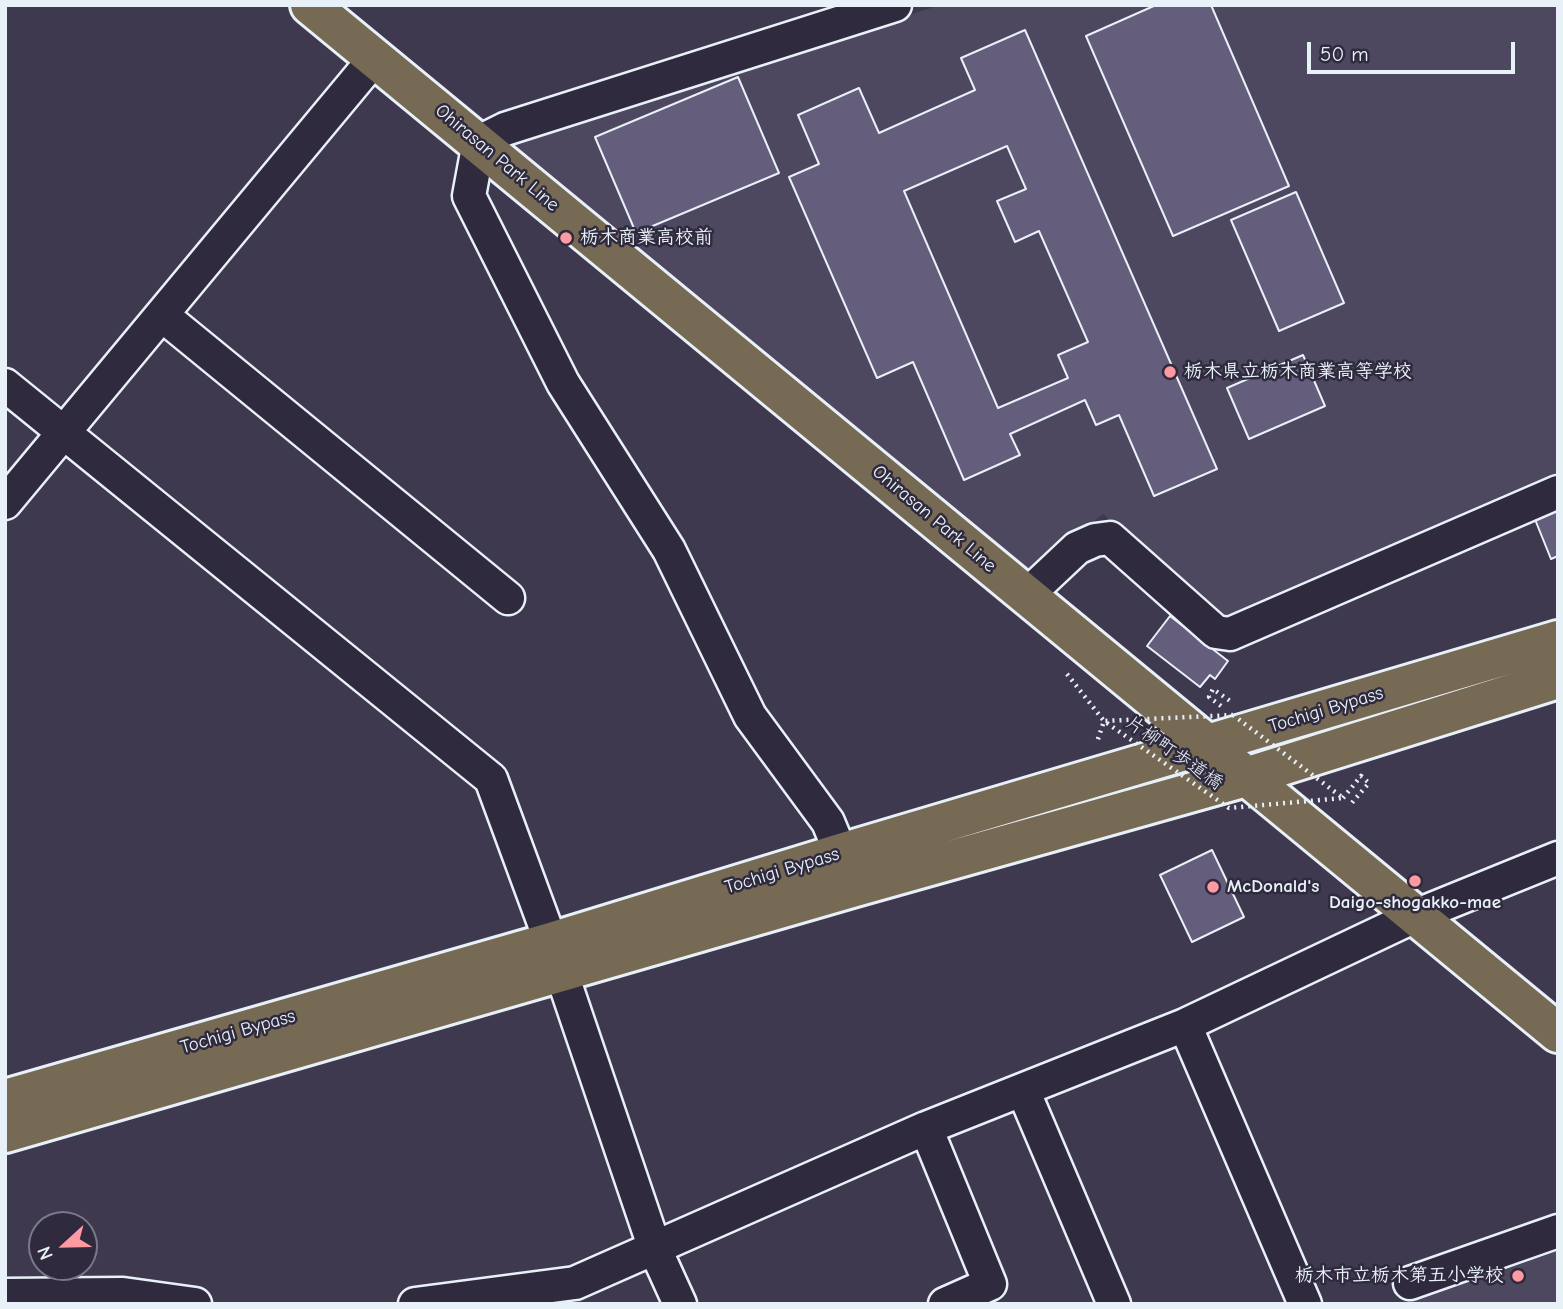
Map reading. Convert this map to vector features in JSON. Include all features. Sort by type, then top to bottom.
[{"type":"main road","name":"Ohirasan Park Line","points":[[310,5],[1208,746],[1237,792],[1415,916],[1558,1033]]},
{"type":"main road","name":"Tochigi Bypass","points":[[5,1133],[556,958],[848,870],[1208,746],[1558,640]]},
{"type":"main road","name":"Tochigi Bypass","points":[[848,870],[1237,792],[1558,679]]},
{"type":"main road","name":"Tochigi Bypass","points":[[5,1099],[556,958]]},
{"type":"street","points":[[848,870],[828,822],[750,716],[669,550],[563,383],[469,195],[479,142],[505,129],[851,12],[895,5]]},
{"type":"street","points":[[5,503],[375,58]]},
{"type":"street","points":[[162,315],[508,598]]},
{"type":"street","points":[[5,385],[491,779],[556,958],[655,1249],[680,1304]]},
{"type":"street","points":[[1026,596],[1077,548],[1095,540],[1110,538],[1216,632],[1230,634],[1558,492]]},
{"type":"street","points":[[415,1304],[575,1283],[926,1128],[1185,1025],[1415,916],[1558,858]]},
{"type":"street","points":[[1185,1025],[1305,1304]]},
{"type":"street","points":[[1023,1090],[1114,1304]]},
{"type":"street","points":[[926,1128],[994,1294],[946,1304]]},
{"type":"street","points":[[1410,1283],[1558,1231]]},
{"type":"street","points":[[5,1294],[123,1294],[195,1304]]},
{"type":"path","points":[[1065,671],[1104,722],[1096,746]]},
{"type":"path","points":[[1236,705],[1213,689],[1209,696],[1343,798],[1361,776],[1369,783],[1350,805]]},
{"type":"path","name":"片柳町歩道橋","points":[[1104,722],[1233,715]]},
{"type":"path","name":"片柳町歩道橋","points":[[1104,722],[1237,792],[1343,798]]},
{"type":"path","points":[[1218,811],[1237,792]]},
{"type":"path","points":[[1237,792],[1240,816]]},
{"type":"shaded area","name":"栃木県立栃木商業高等学校","points":[[940,5],[1558,5],[1558,479],[1232,622],[1103,514],[1028,570],[651,265],[511,144]]},
{"type":"shaded area","name":"栃木市立栃木第五小学校","points":[[1558,1248],[1558,1304],[1397,1304]]},
{"type":"building","points":[[1156,5],[1211,5],[1289,186],[1173,236],[1086,36]]},
{"type":"building","points":[[1025,30],[1217,469],[1154,496],[1119,415],[1096,425],[1085,400],[1010,434],[1020,455],[964,480],[913,362],[877,378],[789,177],[819,164],[798,115],[859,88],[879,133],[975,90],[961,58]],"holes":[[[1007,146],[1026,189],[997,201],[1015,242],[1039,231],[1088,342],[1058,355],[1068,378],[998,408],[904,191]]]},
{"type":"building","points":[[738,77],[779,173],[636,233],[595,137]]},
{"type":"building","points":[[1296,192],[1344,303],[1279,331],[1231,220]]},
{"type":"building","points":[[1303,355],[1325,406],[1249,439],[1227,388]]},
{"type":"building","points":[[1558,502],[1558,556],[1551,559],[1532,512]]},
{"type":"building","points":[[1170,616],[1228,661],[1215,679],[1210,675],[1200,687],[1147,646]]},
{"type":"building","points":[[1212,850],[1244,917],[1192,942],[1160,875]]},
{"type":"place","name":"栃木商業高校前","points":[[566,238]]},
{"type":"place","name":"栃木県立栃木商業高等学校","points":[[1170,372]]},
{"type":"place","name":"Daigo-shogakko-mae","points":[[1415,881]]},
{"type":"place","name":"McDonald's","points":[[1213,887]]},
{"type":"place","name":"栃木市立栃木第五小学校","points":[[1518,1276]]}]
